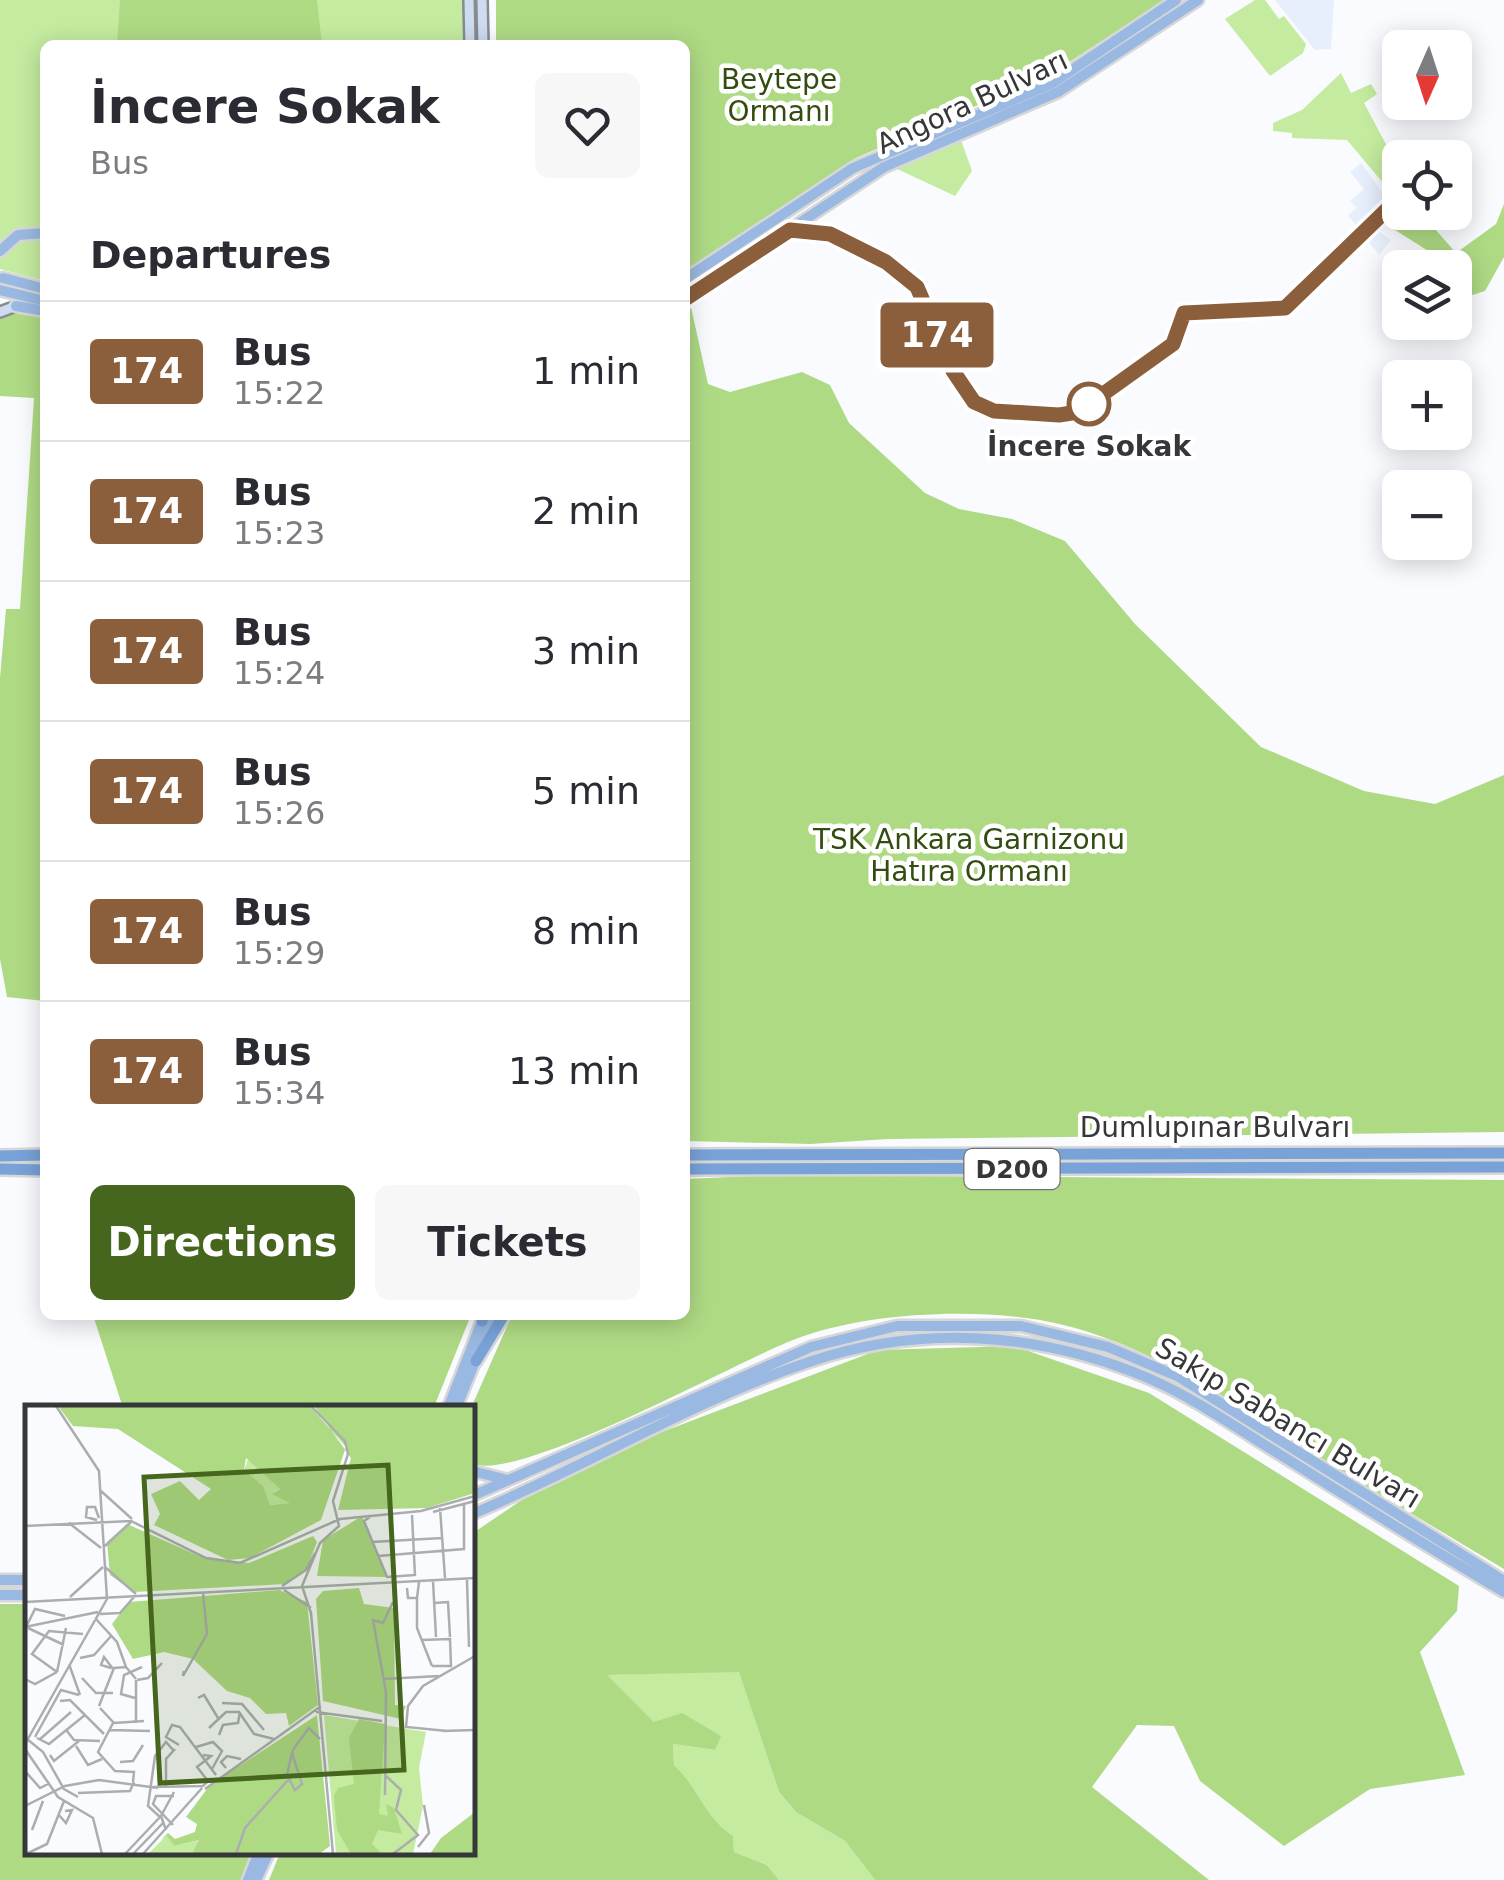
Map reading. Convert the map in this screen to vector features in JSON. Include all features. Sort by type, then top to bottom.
[{"type":"highway","points":[[690,1147],[728,1154]]},
{"type":"highway","points":[[0,1148],[40,1152]]},
{"type":"highway","points":[[0,1156],[40,1152]]},
{"type":"highway","name":"Dumlupınar Bulvarı","points":[[690,1154],[1504,1153]]},
{"type":"highway","name":"Dumlupınar Bulvarı","points":[[690,1170],[1504,1167]]},
{"type":"highway","points":[[0,1170],[40,1170]]},
{"type":"highway","points":[[476,1361],[501,1320]]},
{"type":"main road","points":[[469,0],[470,40]]},
{"type":"main road","points":[[482,0],[483,40]]},
{"type":"main road","name":"Angora Bulvarı","points":[[690,276],[806,196],[876,156],[1051,84],[1176,0]]},
{"type":"main road","name":"Angora Bulvarı","points":[[690,296],[884,167],[1058,92],[1198,0]]},
{"type":"main road","points":[[806,196],[816,213]]},
{"type":"main road","points":[[791,207],[802,223]]},
{"type":"main road","points":[[0,251],[18,235],[40,234]]},
{"type":"main road","points":[[2,284],[40,288]]},
{"type":"main road","points":[[2,284],[40,300]]},
{"type":"main road","points":[[0,312],[16,306],[40,310]]},
{"type":"main road","points":[[459,1405],[476,1361],[485,1320]]},
{"type":"main road","points":[[449,1405],[485,1320]]},
{"type":"main road","name":"Sakıp Sabancı Bulvarı","points":[[475,1495],[811,1347],[897,1326],[1021,1326],[1108,1347],[1179,1377],[1504,1581]]},
{"type":"main road","name":"Sakıp Sabancı Bulvarı","points":[[476,1514],[757,1381],[822,1358],[910,1340],[1022,1340],[1106,1362],[1176,1392],[1504,1592]]},
{"type":"main road","points":[[475,1472],[490,1478],[514,1477]]},
{"type":"main road","points":[[248,1880],[258,1855]]},
{"type":"main road","points":[[256,1880],[268,1855]]},
{"type":"shaded area","points":[[1275,0],[1334,0],[1331,49],[1315,50]]},
{"type":"shaded area","points":[[1361,163],[1382,192],[1382,211],[1368,224],[1391,240],[1379,255],[1348,215],[1357,208],[1350,201],[1364,189],[1350,172]]},
{"type":"green space","points":[[0,0],[464,0],[466,40],[40,40],[40,280],[0,269]]},
{"type":"green space","points":[[120,0],[317,0],[321,40],[117,40]]},
{"type":"green space","name":"Beytepe Ormanı","points":[[496,0],[1165,0],[1054,72],[856,158],[690,268],[690,40],[496,40]]},
{"type":"green space","points":[[1255,0],[1265,0],[1279,19],[1284,16],[1306,44],[1303,53],[1270,76],[1225,19]]},
{"type":"green space","points":[[1341,73],[1351,93],[1371,84],[1377,94],[1364,103],[1384,140],[1382,182],[1347,140],[1292,138],[1292,133],[1273,131],[1273,123],[1302,110]]},
{"type":"green space","points":[[961,140],[972,171],[955,196],[895,168]]},
{"type":"green space","points":[[1504,204],[1504,257],[1485,291],[1472,295],[1472,250],[1460,250],[1496,224]]},
{"type":"green space","points":[[1395,230],[1436,230],[1453,250],[1427,250]]},
{"type":"green space","name":"TSK Ankara Garnizonu Hatıra Ormanı","points":[[690,308],[708,384],[730,392],[802,372],[830,385],[849,423],[925,493],[959,509],[1012,519],[1065,541],[1135,624],[1261,747],[1364,791],[1435,804],[1504,775],[1504,1132],[888,1139],[810,1144],[690,1141]]},
{"type":"green space","points":[[12,311],[40,315],[40,1000],[7,997],[0,959],[0,678],[6,609],[20,609],[34,398],[0,396],[0,319]]},
{"type":"green space","points":[[776,1175],[1504,1180],[1504,1569],[1210,1389],[1145,1354],[1076,1328],[1011,1316],[915,1315],[820,1331],[581,1438],[536,1455],[499,1464],[475,1464],[472,1405],[510,1320],[690,1320],[690,1179]]},
{"type":"green space","points":[[95,1320],[469,1320],[435,1405],[122,1405]]},
{"type":"green space","points":[[1014,1346],[1149,1393],[1459,1586],[1457,1611],[1420,1652],[1465,1775],[1370,1789],[1284,1846],[1200,1781],[1174,1726],[1137,1725],[1092,1787],[1209,1880],[875,1880],[845,1841],[796,1812],[779,1792],[739,1672],[607,1675],[654,1722],[682,1713],[721,1736],[715,1750],[673,1744],[674,1765],[714,1819],[733,1836],[734,1852],[767,1865],[779,1880],[269,1880],[279,1855],[475,1855],[475,1532],[532,1493],[646,1438],[878,1350]]},
{"type":"green space","points":[[0,1604],[25,1604],[25,1855],[252,1855],[242,1880],[0,1880]]},
{"type":"green space","points":[[739,1671],[779,1792],[796,1812],[845,1841],[875,1880],[779,1880],[767,1865],[734,1852],[733,1836],[714,1819],[674,1765],[673,1744],[715,1750],[655,1723],[605,1675]]},
{"type":"bus line","name":"174","points":[[690,295],[790,230],[830,234],[886,262],[917,287],[953,371],[978,404],[1000,412],[1073,414],[1173,344],[1184,313],[1285,308],[1382,213]]},
{"type":"place","name":"İncere Sokak","points":[[1089,404]]}]
